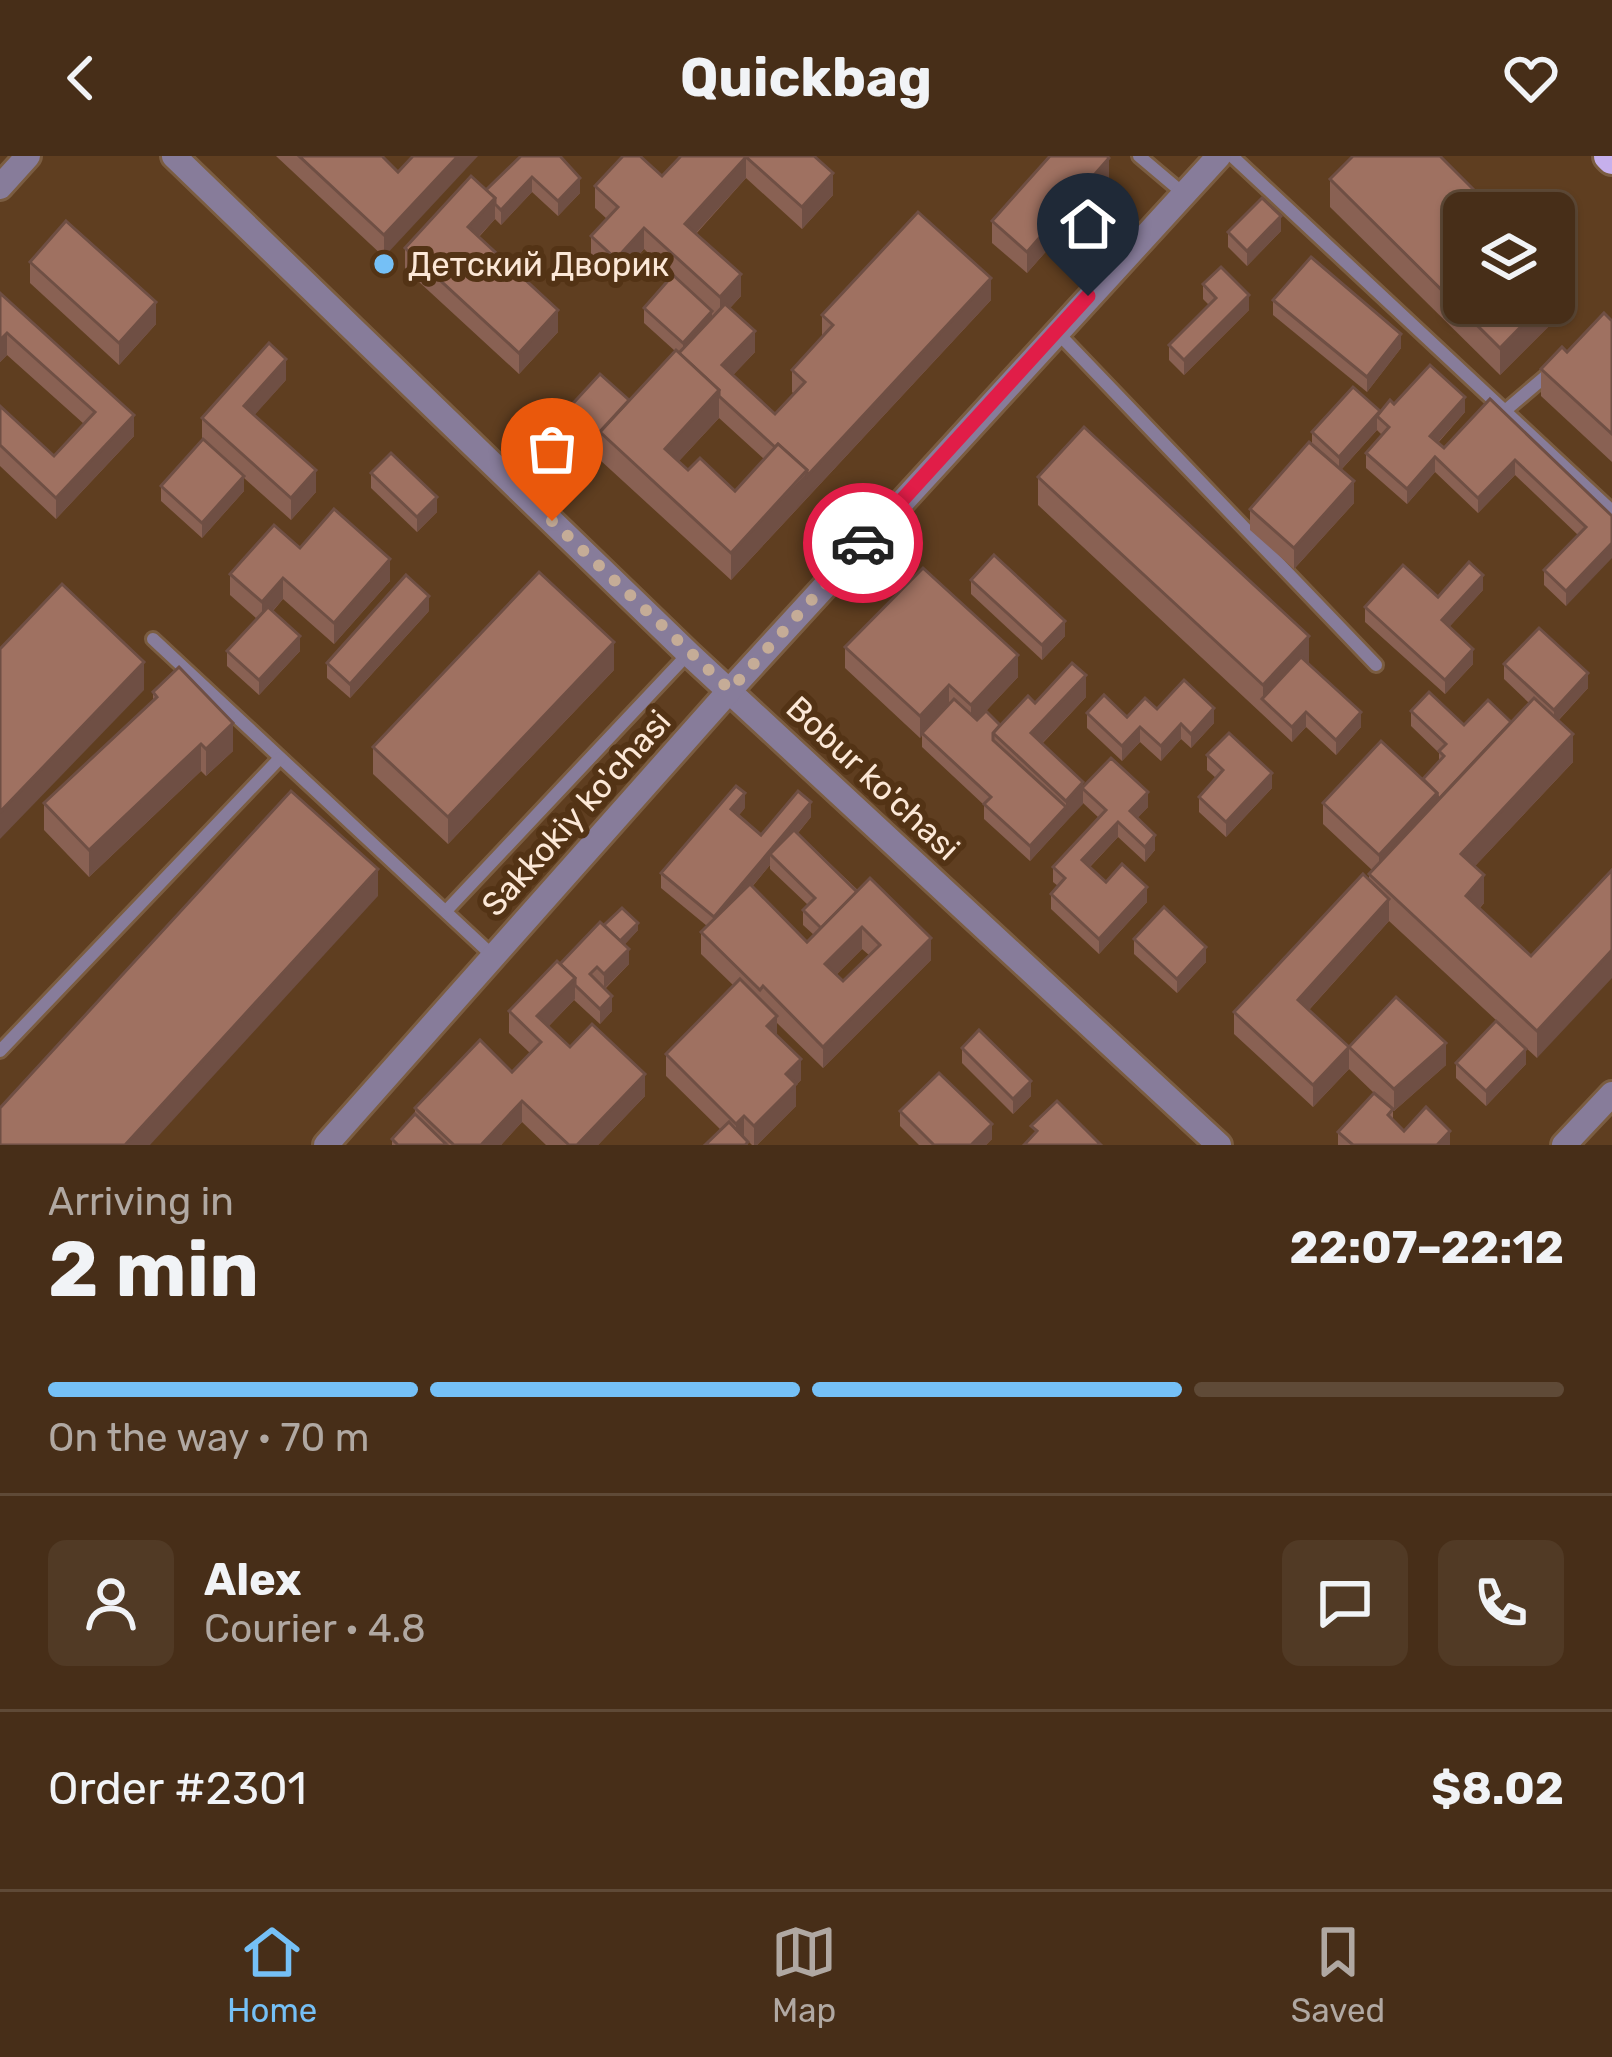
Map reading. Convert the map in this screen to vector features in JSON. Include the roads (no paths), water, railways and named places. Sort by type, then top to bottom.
[{"type":"street","points":[[0,187],[28,156]]},
{"type":"street","name":"Bobur ko'chasi","points":[[174,156],[689,653],[1219,1145]]},
{"type":"street","name":"Sakkokiy ko'chasi","points":[[326,1145],[1055,330],[1219,156]]},
{"type":"street","points":[[1564,1145],[1612,1094]]},
{"type":"lane","points":[[1139,156],[1184,194]]},
{"type":"lane","points":[[1232,156],[1612,511]]},
{"type":"lane","points":[[1055,330],[1376,664]]},
{"type":"lane","points":[[1507,410],[1574,352]]},
{"type":"lane","points":[[153,639],[494,956]]},
{"type":"lane","points":[[446,911],[689,653]]},
{"type":"lane","points":[[0,1051],[280,758]]},
{"type":"place","name":"Детский Дворик","points":[[384,264]]}]
